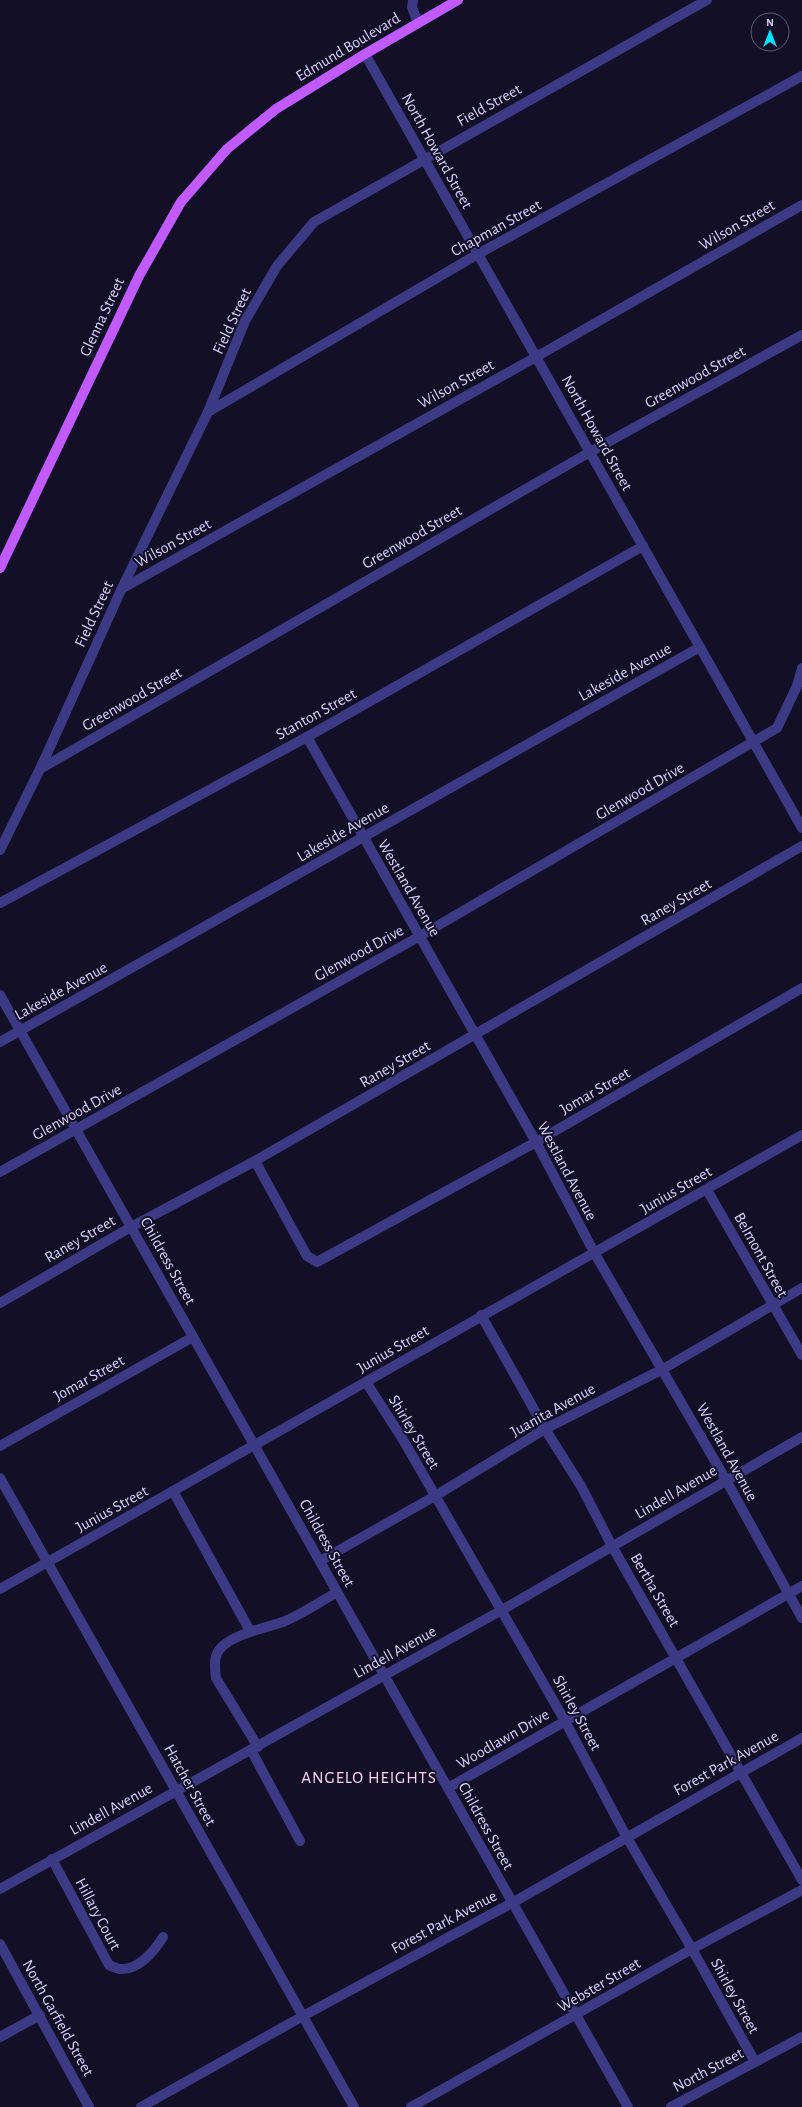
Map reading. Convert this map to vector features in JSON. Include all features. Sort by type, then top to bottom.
[{"type":"main road","name":"Edmund Boulevard","points":[[276,109],[365,54],[458,0]]},
{"type":"main road","name":"Glenna Street","points":[[0,568],[138,276],[181,202],[227,150],[276,109]]},
{"type":"street","points":[[413,0],[412,7],[418,23]]},
{"type":"street","name":"Field Street","points":[[0,850],[40,769],[122,588],[208,412],[246,321],[277,266],[314,222],[424,158],[707,0]]},
{"type":"street","name":"North Howard Street","points":[[365,54],[802,828]]},
{"type":"street","name":"Chapman Street","points":[[208,412],[478,254],[802,76]]},
{"type":"street","name":"Wilson Street","points":[[122,588],[536,357],[802,205]]},
{"type":"street","name":"Greenwood Street","points":[[40,769],[590,452],[802,335]]},
{"type":"street","name":"Stanton Street","points":[[0,903],[307,737],[643,546]]},
{"type":"street","name":"Lakeside Avenue","points":[[0,1042],[21,1032],[700,647]]},
{"type":"street","name":"Glenwood Drive","points":[[0,1172],[420,936],[777,728],[797,686],[802,668]]},
{"type":"street","name":"Westland Avenue","points":[[307,737],[362,838],[420,936],[474,1036],[536,1142],[595,1254],[726,1480],[802,1618]]},
{"type":"street","name":"Raney Street","points":[[0,1303],[131,1227],[255,1161],[802,846]]},
{"type":"street","name":"Jomar Street","points":[[255,1161],[307,1256],[317,1262],[536,1142],[802,988]]},
{"type":"street","name":"Childress Street","points":[[0,995],[253,1446],[384,1674],[628,2107]]},
{"type":"street","name":"Junius Street","points":[[0,1588],[173,1492],[802,1136]]},
{"type":"street","name":"Belmont Street","points":[[707,1190],[741,1246],[771,1304],[802,1355]]},
{"type":"street","name":"Juanita Avenue","points":[[320,1562],[435,1496],[545,1429],[662,1368],[771,1304],[802,1288]]},
{"type":"street","name":"Bertha Street","points":[[482,1316],[545,1429],[581,1486],[612,1546],[802,1880]]},
{"type":"street","name":"Jomar Street","points":[[0,1446],[193,1337]]},
{"type":"street","name":"Shirley Street","points":[[366,1382],[502,1610],[565,1721],[626,1836],[692,1949],[755,2062]]},
{"type":"street","name":"Lindell Avenue","points":[[0,1889],[384,1674],[502,1610],[802,1437]]},
{"type":"street","name":"Hatcher Street","points":[[0,1478],[354,2107]]},
{"type":"street","points":[[173,1492],[250,1631]]},
{"type":"street","name":"Woodlawn Drive","points":[[448,1788],[802,1586]]},
{"type":"street","points":[[300,1841],[254,1748],[216,1678],[214,1665],[216,1654],[224,1645],[250,1631],[284,1622],[337,1592]]},
{"type":"street","name":"Forest Park Avenue","points":[[141,2107],[303,2016],[512,1903],[626,1836],[802,1738]]},
{"type":"street","name":"Hillary Court","points":[[52,1859],[109,1965],[121,1969],[132,1966],[154,1952],[163,1937]]},
{"type":"street","name":"Webster Street","points":[[411,2107],[692,1949],[802,1890]]},
{"type":"street","name":"North Garfield Street","points":[[0,1944],[89,2107]]},
{"type":"street","points":[[0,2037],[40,2015]]},
{"type":"street","name":"North Street","points":[[677,2106],[802,2037]]},
{"type":"district","name":"ANGELO HEIGHTS","points":[[369,1777]]}]
